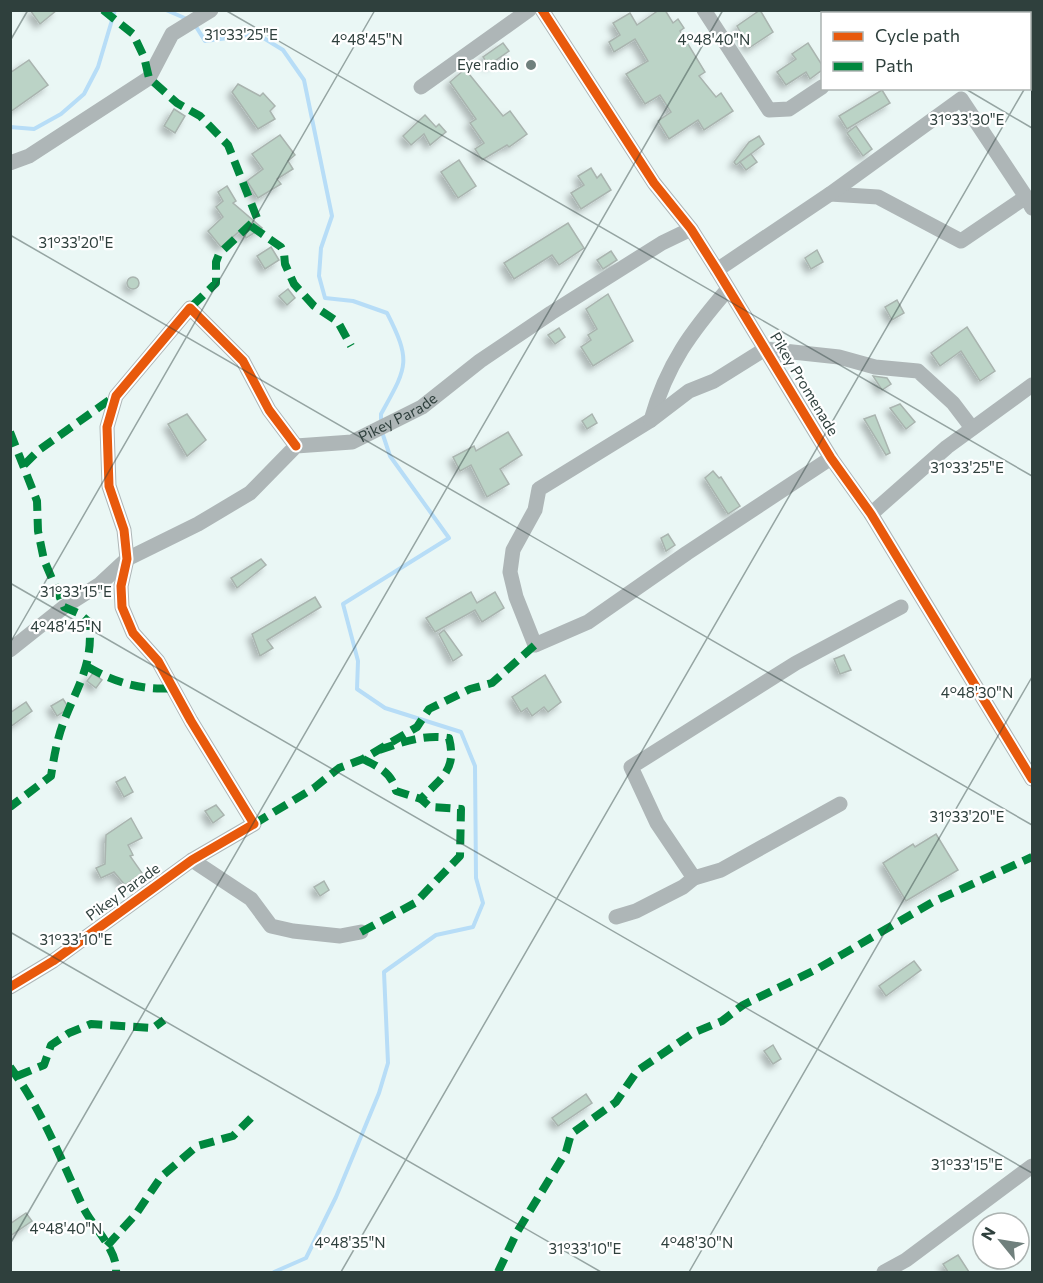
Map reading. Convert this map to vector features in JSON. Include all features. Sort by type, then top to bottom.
[{"type":"street","points":[[10,163],[29,156],[149,78],[172,34],[211,10]]},
{"type":"street","points":[[421,87],[529,10]]},
{"type":"street","name":"Pikey Promenade","points":[[542,10],[654,183],[691,229],[831,458],[871,514],[1032,779]]},
{"type":"street","points":[[704,10],[769,110],[789,109],[821,88]]},
{"type":"street","points":[[717,270],[830,194],[961,99],[1029,202],[961,241],[878,197],[830,194]]},
{"type":"street","name":"Pikey Parade","points":[[296,446],[352,442],[422,407],[489,355],[662,243],[691,229]]},
{"type":"street","points":[[651,420],[664,379],[675,357],[691,332],[728,289]]},
{"type":"street","points":[[10,650],[64,607],[100,584],[127,559],[178,534],[250,493],[296,446],[269,410],[243,361],[190,308],[116,396],[107,428],[109,486],[124,530],[127,559]]},
{"type":"street","points":[[831,458],[588,622],[535,645],[516,597],[510,572],[513,550],[535,510],[539,489],[651,420],[689,392],[714,381],[765,349],[840,357],[875,367],[918,372],[953,403],[972,428]]},
{"type":"street","points":[[871,514],[972,428],[1032,385]]},
{"type":"street","name":"Pikey Parade","points":[[10,987],[53,961],[192,860],[254,824],[191,721],[159,661],[133,633],[120,597],[127,559]]},
{"type":"street","points":[[694,878],[657,823],[631,767],[796,663],[901,608]]},
{"type":"street","points":[[616,917],[636,911],[683,887],[694,878],[721,870],[840,804]]},
{"type":"street","points":[[192,860],[251,899],[271,926],[340,936],[361,933]]},
{"type":"street","points":[[884,1272],[906,1260],[1032,1166]]},
{"type":"building","points":[[30,10],[57,10],[40,24]]},
{"type":"building","points":[[659,10],[665,10],[673,23],[678,19],[684,28],[680,31],[705,72],[699,76],[716,97],[721,93],[733,111],[704,130],[698,120],[669,139],[658,121],[671,112],[660,95],[645,104],[626,74],[648,61],[635,39],[614,52],[609,42],[620,35],[613,23],[630,13],[637,25]]},
{"type":"building","points":[[760,10],[773,32],[749,48],[737,26]]},
{"type":"building","points":[[503,43],[509,51],[489,65],[483,57]]},
{"type":"building","points":[[808,43],[821,63],[821,71],[810,79],[806,72],[786,85],[777,72],[796,59],[792,54]]},
{"type":"building","points":[[29,60],[48,85],[10,112],[10,73]]},
{"type":"building","points":[[465,69],[503,116],[510,111],[527,134],[509,147],[507,145],[482,160],[475,149],[484,143],[470,123],[476,119],[450,82]]},
{"type":"building","points":[[238,84],[260,96],[263,93],[275,106],[270,111],[275,119],[258,129],[232,92]]},
{"type":"building","points":[[882,90],[890,103],[847,129],[839,116]]},
{"type":"building","points":[[174,109],[185,116],[175,133],[164,126]]},
{"type":"building","points":[[425,115],[436,127],[439,124],[446,132],[430,145],[424,134],[411,145],[403,136]]},
{"type":"building","points":[[856,126],[872,149],[863,156],[847,133]]},
{"type":"building","points":[[280,135],[295,155],[288,161],[293,169],[277,179],[281,184],[258,198],[247,181],[263,169],[252,154]]},
{"type":"building","points":[[759,136],[764,144],[736,165],[734,162],[749,142]]},
{"type":"building","points":[[751,154],[757,162],[746,170],[740,162]]},
{"type":"building","points":[[459,160],[476,186],[458,198],[441,172]]},
{"type":"building","points":[[591,168],[597,178],[601,174],[611,190],[581,209],[571,193],[584,185],[578,176]]},
{"type":"building","points":[[227,186],[236,201],[233,203],[262,228],[246,238],[241,230],[221,247],[208,231],[223,217],[216,207],[223,201],[218,192]]},
{"type":"building","points":[[568,223],[584,248],[559,265],[552,255],[514,279],[504,263]]},
{"type":"building","points":[[271,247],[279,260],[265,269],[257,256]]},
{"type":"building","points":[[817,250],[823,262],[811,269],[805,258]]},
{"type":"building","points":[[611,251],[617,260],[603,269],[597,260]]},
{"type":"building","points":[[135,277],[139,283],[135,289],[131,289],[127,281]]},
{"type":"building","points":[[288,289],[295,298],[287,305],[279,296]]},
{"type":"building","points":[[608,294],[633,341],[593,366],[581,347],[591,340],[588,335],[597,329],[586,309]]},
{"type":"building","points":[[897,300],[904,313],[892,320],[885,307]]},
{"type":"building","points":[[967,327],[995,371],[980,381],[961,351],[940,366],[931,353]]},
{"type":"building","points":[[559,328],[565,337],[555,344],[548,335]]},
{"type":"building","points":[[873,376],[887,378],[891,384],[882,390]]},
{"type":"building","points":[[900,404],[915,422],[906,429],[890,408]]},
{"type":"building","points":[[187,414],[206,440],[187,456],[168,424]]},
{"type":"building","points":[[592,414],[597,423],[587,429],[582,421]]},
{"type":"building","points":[[875,415],[890,453],[886,455],[864,419]]},
{"type":"building","points":[[508,432],[522,455],[500,469],[509,484],[487,497],[471,465],[460,471],[453,457],[474,446],[476,451]]},
{"type":"building","points":[[713,471],[719,478],[721,477],[740,506],[728,514],[705,478]]},
{"type":"building","points":[[668,534],[675,545],[666,551],[661,538]]},
{"type":"building","points":[[261,559],[266,565],[237,588],[231,578]]},
{"type":"building","points":[[471,592],[477,603],[495,592],[504,608],[482,622],[475,610],[435,632],[426,618]]},
{"type":"building","points":[[315,597],[321,607],[267,640],[273,648],[260,656],[252,634]]},
{"type":"building","points":[[444,630],[462,655],[453,661],[439,634]]},
{"type":"building","points":[[844,655],[851,670],[840,674],[834,659]]},
{"type":"building","points":[[93,673],[102,680],[96,688],[87,681]]},
{"type":"building","points":[[545,675],[561,702],[548,712],[544,707],[532,716],[527,708],[521,712],[512,697]]},
{"type":"building","points":[[63,699],[69,708],[57,716],[51,706]]},
{"type":"building","points":[[26,702],[32,711],[10,727],[10,713]]},
{"type":"building","points":[[125,777],[133,792],[124,797],[116,782]]},
{"type":"building","points":[[216,805],[224,815],[213,823],[205,811]]},
{"type":"building","points":[[131,818],[142,838],[128,845],[133,855],[130,856],[142,873],[125,885],[114,872],[101,878],[96,868],[105,864],[106,835]]},
{"type":"building","points":[[936,834],[958,870],[906,901],[883,863],[913,844],[915,847]]},
{"type":"building","points":[[324,881],[329,890],[320,896],[314,887]]},
{"type":"building","points":[[914,961],[921,970],[886,996],[879,986]]},
{"type":"building","points":[[773,1045],[781,1059],[773,1064],[764,1051]]},
{"type":"building","points":[[586,1094],[592,1103],[558,1126],[552,1118]]},
{"type":"building","points":[[26,1213],[32,1221],[10,1236],[10,1224]]},
{"type":"building","points":[[958,1255],[969,1272],[948,1272],[943,1264]]},
{"type":"waterway","points":[[10,127],[34,129],[61,114],[84,94],[98,67],[115,10]]},
{"type":"waterway","points":[[166,10],[187,19]]},
{"type":"waterway","points":[[195,25],[205,41],[257,34],[283,50],[304,80],[332,216],[321,248],[319,276],[325,298],[353,301],[387,313],[403,354],[401,374],[381,414],[381,422]]},
{"type":"waterway","points":[[274,1272],[306,1258],[336,1197],[379,1093],[388,1063],[384,972],[436,935],[473,927],[483,903],[476,878],[475,766],[461,732],[385,708],[357,689],[358,661],[343,604],[449,538],[390,456],[382,432]]},
{"type":"marked path","points":[[103,10],[133,34],[144,57],[149,78],[177,103],[200,116],[228,145],[257,218],[219,254],[216,262],[216,283],[190,308]]},
{"type":"marked path","points":[[251,226],[281,247],[285,264],[294,284],[314,306],[338,322],[351,346]]},
{"type":"marked path","points":[[24,465],[39,450],[115,396]]},
{"type":"marked path","points":[[10,432],[37,501],[38,531],[44,560],[64,607],[80,614],[89,622],[90,637],[84,673],[62,728],[51,776],[10,807]]},
{"type":"marked path","points":[[254,824],[314,788],[339,768],[363,759],[417,727],[429,709],[470,689],[492,683],[535,645]]},
{"type":"marked path","points":[[88,667],[108,677],[139,687],[173,688]]},
{"type":"marked path","points":[[361,932],[415,903],[460,856],[461,809],[430,807],[421,799],[449,766],[451,758],[449,738],[422,738],[379,750]]},
{"type":"marked path","points":[[363,759],[388,775],[396,791],[421,799]]},
{"type":"marked path","points":[[498,1272],[517,1232],[566,1152],[571,1134],[616,1102],[637,1071],[693,1033],[722,1021],[743,1005],[817,969],[933,902],[1032,857]]},
{"type":"marked path","points":[[17,1076],[44,1065],[51,1045],[69,1033],[91,1024],[153,1028],[164,1020]]},
{"type":"marked path","points":[[10,1067],[32,1100],[83,1207],[109,1247],[116,1264],[116,1272]]},
{"type":"marked path","points":[[107,1246],[136,1214],[161,1177],[197,1146],[233,1136],[251,1118]]},
{"type":"cycle path","points":[[542,10],[654,183],[691,229],[831,458],[871,514],[1032,779]]},
{"type":"cycle path","points":[[10,987],[53,961],[192,860],[254,824],[191,721],[158,661],[133,633],[122,607],[121,586],[127,559],[124,530],[109,486],[107,427],[116,396],[190,308],[243,361],[269,410],[296,446]]},
{"type":"place","name":"Eye radio","points":[[531,65]]}]
